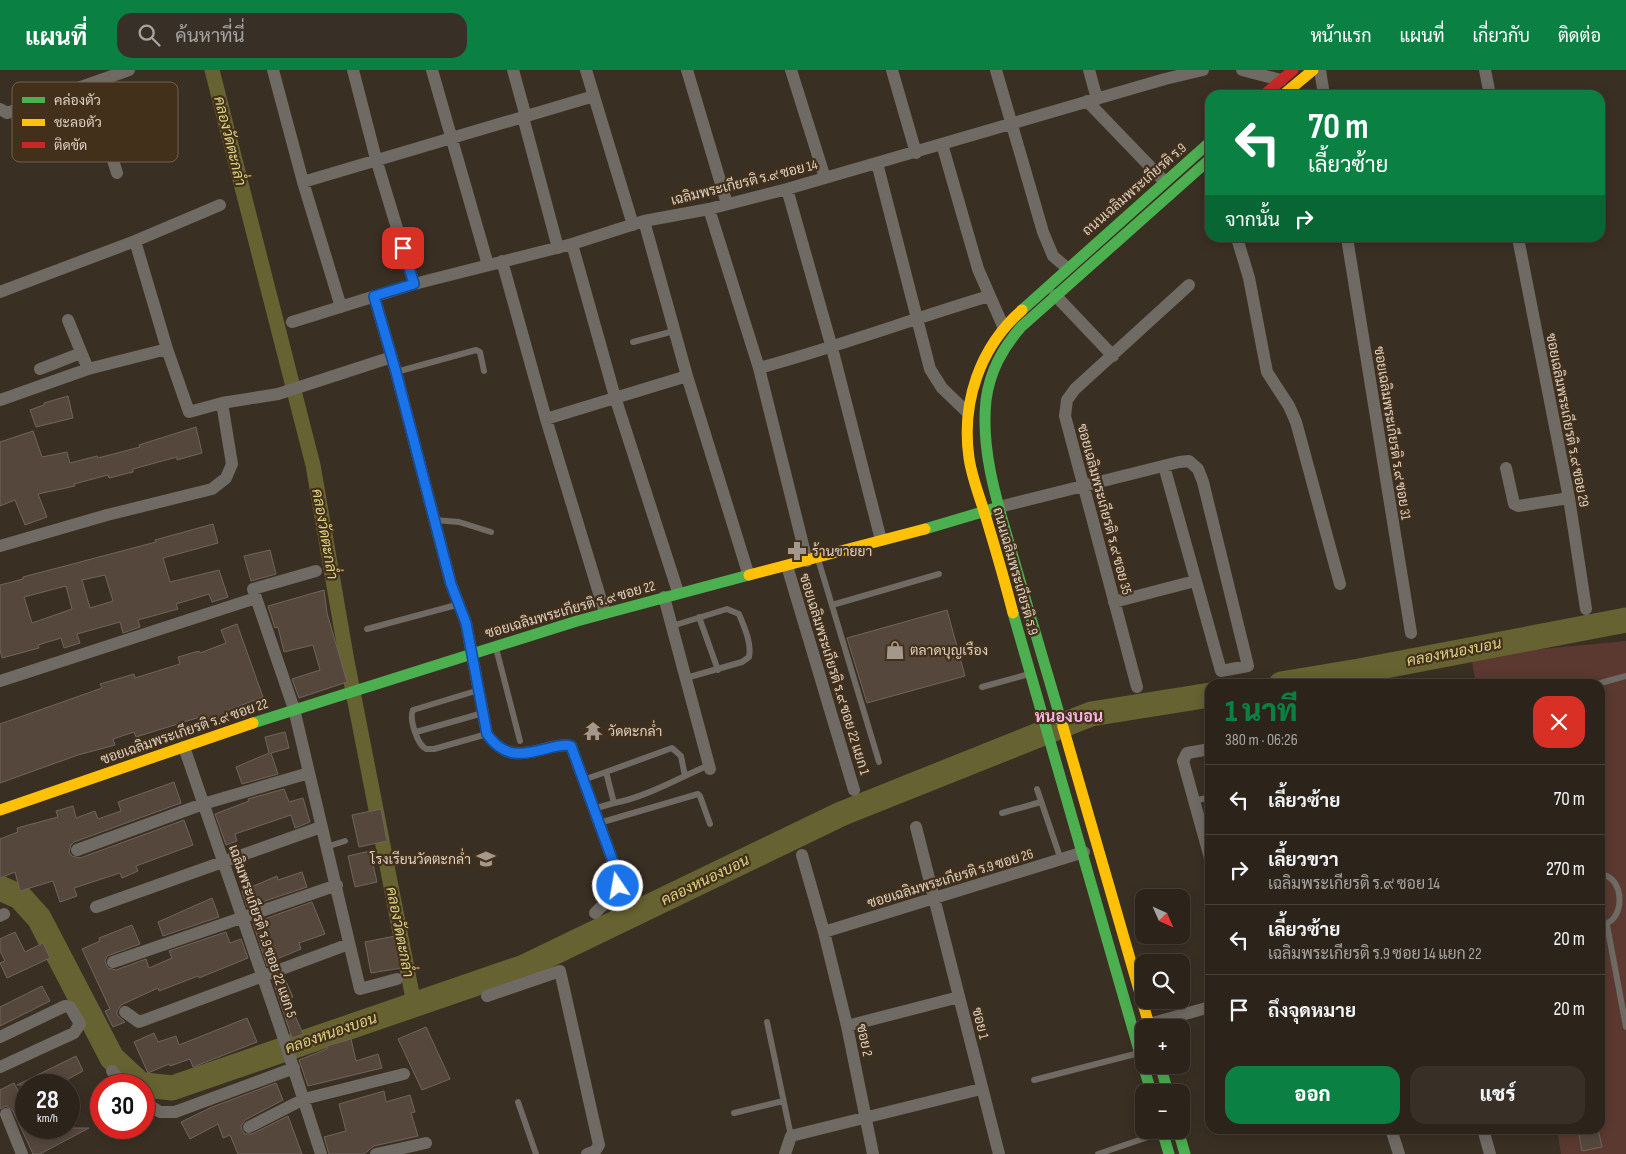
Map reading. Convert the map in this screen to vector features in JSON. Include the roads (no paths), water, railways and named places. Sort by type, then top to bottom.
[{"type":"main road","points":[[1270,90],[1293,70]]},
{"type":"main road","points":[[1289,90],[1313,70]]},
{"type":"main road","name":"ถนนเฉลิมพระเกียรติ ร.9","points":[[1135,1035],[1058,761],[1030,674],[983,512],[969,458],[968,413],[974,380],[985,356],[1003,326],[1205,146]]},
{"type":"main road","name":"ถนนเฉลิมพระเกียรติ ร.9","points":[[1147,1019],[999,506],[983,434],[985,401],[996,360],[1017,332],[1055,295],[1205,163]]},
{"type":"main road","name":"ซอยเฉลิมพระเกียรติ ร.๙ ซอย 22","points":[[0,810],[294,709],[336,698],[495,646],[678,592],[748,573],[813,560],[999,506]]},
{"type":"main road","points":[[1164,1139],[1169,1154]]},
{"type":"main road","points":[[1181,1139],[1185,1154]]},
{"type":"street","points":[[95,82],[129,70]]},
{"type":"street","points":[[273,70],[303,182],[341,307]]},
{"type":"street","points":[[352,70],[376,159],[414,284]]},
{"type":"street","points":[[432,70],[488,265]]},
{"type":"street","points":[[513,70],[558,248]]},
{"type":"street","points":[[586,70],[674,331],[748,573]]},
{"type":"street","points":[[687,70],[727,204]]},
{"type":"street","points":[[791,70],[825,178]]},
{"type":"street","points":[[892,70],[916,153]]},
{"type":"street","points":[[996,70],[1013,123],[1043,232],[1053,256],[1067,268]]},
{"type":"street","points":[[1089,70],[1092,100],[1164,181]]},
{"type":"street","name":"เฉลิมพระเกียรติ ร.๙ ซอย 14","points":[[292,322],[414,284],[558,248],[639,223],[709,209],[916,153],[1092,100],[1164,74],[1203,70]]},
{"type":"street","points":[[1242,70],[1281,80]]},
{"type":"street","points":[[1320,70],[1323,90]]},
{"type":"street","points":[[1485,70],[1489,90]]},
{"type":"street","points":[[303,182],[594,96]]},
{"type":"street","points":[[0,109],[7,113],[12,111]]},
{"type":"street","points":[[942,144],[978,269],[1003,326]]},
{"type":"street","points":[[114,162],[117,173]]},
{"type":"street","points":[[877,163],[915,318],[930,369],[942,388],[968,413]]},
{"type":"street","points":[[787,189],[832,348],[881,540]]},
{"type":"street","points":[[0,291],[135,241],[220,205]]},
{"type":"street","points":[[709,209],[759,368],[813,560]]},
{"type":"street","points":[[135,241],[167,349],[189,412],[222,403],[278,394],[392,357]]},
{"type":"street","points":[[1238,242],[1249,278],[1267,372],[1290,406],[1296,422],[1340,584]]},
{"type":"street","name":"ซอยเฉลิมพระเกียรติ ร.๙ ซอย 31","points":[[1347,242],[1411,633]]},
{"type":"street","name":"ซอยเฉลิมพระเกียรติ ร.๙ ซอย 29","points":[[1519,242],[1569,498],[1586,609]]},
{"type":"street","points":[[572,244],[615,397],[678,592]]},
{"type":"street","points":[[502,262],[546,419],[605,613]]},
{"type":"street","name":"ซอยเฉลิมพระเกียรติ ร.๙ ซอย 35","points":[[1137,687],[1065,416],[1067,400],[1075,389],[1189,285]]},
{"type":"street","points":[[1055,295],[1113,356]]},
{"type":"street","points":[[374,296],[392,357],[451,584],[466,623],[487,734],[496,746],[514,754],[569,745],[619,878],[615,893],[595,913]]},
{"type":"street","points":[[759,368],[832,348],[915,318],[989,296]]},
{"type":"street","points":[[68,320],[88,369]]},
{"type":"street","points":[[0,400],[88,369],[167,349]]},
{"type":"street","points":[[40,368],[81,353]]},
{"type":"street","points":[[546,419],[687,376]]},
{"type":"street","points":[[0,546],[107,515],[212,489],[226,478],[232,464],[222,403]]},
{"type":"street","points":[[999,506],[1164,466],[1189,461],[1198,469],[1203,482],[1248,666],[1221,671],[1164,466]]},
{"type":"street","points":[[1506,468],[1514,504],[1518,506],[1569,498]]},
{"type":"street","name":"ซอยเฉลิมพระเกียรติ ร.๙ ซอย 22 แยก 1","points":[[787,566],[854,790]]},
{"type":"street","points":[[316,571],[253,589],[294,709],[360,989],[397,979]]},
{"type":"street","points":[[1114,602],[1195,581]]},
{"type":"street","points":[[664,597],[670,626],[710,767]]},
{"type":"street","points":[[0,681],[256,598]]},
{"type":"street","name":"เฉลิมพระเกียรติ ร.9 ซอย 22 แยก 5","points":[[184,747],[261,976],[284,1036],[321,1154]]},
{"type":"street","points":[[1205,750],[1187,753],[1184,755],[1183,761],[1205,840]]},
{"type":"street","points":[[77,850],[203,804],[308,773]]},
{"type":"street","points":[[96,907],[321,827]]},
{"type":"street","name":"ซอย 1","points":[[916,828],[999,1154]]},
{"type":"street","name":"ซอยเฉลิมพระเกียรติ ร.9 ซอย 26","points":[[824,932],[1084,852]]},
{"type":"street","name":"ซอย 2","points":[[802,855],[824,932],[847,1026],[873,1154]]},
{"type":"street","points":[[113,962],[337,886]]},
{"type":"street","points":[[125,1012],[139,1022],[349,944]]},
{"type":"street","points":[[487,996],[560,971],[599,1145],[596,1151],[587,1154]]},
{"type":"street","points":[[847,1026],[959,997]]},
{"type":"street","points":[[0,1037],[65,1006],[70,1007],[76,1014],[80,1024],[74,1033],[1,1065]]},
{"type":"street","points":[[1171,1019],[1205,1009]]},
{"type":"street","points":[[155,1109],[160,1112],[175,1112],[293,1065]]},
{"type":"street","points":[[249,1127],[304,1099],[404,1074]]},
{"type":"street","points":[[785,1154],[791,1136],[982,1089]]},
{"type":"street","points":[[6,1114],[22,1154]]},
{"type":"street","points":[[1393,1134],[1399,1154]]},
{"type":"street","points":[[1484,1134],[1490,1154]]},
{"type":"street","points":[[376,1154],[426,1143]]},
{"type":"lane","points":[[633,342],[674,331]]},
{"type":"lane","points":[[396,372],[476,350],[480,352],[484,371]]},
{"type":"lane","points":[[435,520],[459,522],[491,532]]},
{"type":"lane","points":[[813,560],[832,605],[879,762]]},
{"type":"lane","points":[[832,605],[939,574]]},
{"type":"lane","points":[[367,629],[460,604]]},
{"type":"lane","points":[[670,626],[727,609],[738,614],[746,632],[750,651],[748,657],[718,670],[685,678]]},
{"type":"lane","points":[[699,617],[718,670]]},
{"type":"lane","points":[[495,646],[520,741]]},
{"type":"lane","points":[[982,688],[1030,674]]},
{"type":"lane","points":[[1605,682],[1626,676]]},
{"type":"lane","points":[[479,690],[413,710],[412,717],[422,747],[430,750],[487,734]]},
{"type":"lane","points":[[416,732],[483,713]]},
{"type":"lane","points":[[583,780],[672,748],[681,756],[685,776]]},
{"type":"lane","points":[[593,809],[710,767]]},
{"type":"lane","points":[[606,772],[614,803]]},
{"type":"lane","points":[[1036,789],[1061,860]]},
{"type":"lane","points":[[597,823],[698,794],[710,824]]},
{"type":"lane","points":[[1194,801],[1205,798]]},
{"type":"lane","points":[[1002,813],[1041,802]]},
{"type":"lane","points":[[326,847],[346,841]]},
{"type":"lane","points":[[1605,875],[1612,877],[1620,883],[1625,892],[1626,903],[1623,912],[1616,920],[1605,924]]},
{"type":"lane","points":[[1605,934],[1626,1027]]},
{"type":"lane","points":[[767,1022],[791,1136]]},
{"type":"lane","points":[[1034,1080],[1135,1054]]},
{"type":"lane","points":[[734,1113],[784,1101]]},
{"type":"lane","points":[[518,1102],[536,1154]]},
{"type":"lane","points":[[1098,1154],[1140,1139]]},
{"type":"waterway","name":"คลองวัดตะกล่ำ","points":[[212,70],[313,465],[347,661],[414,1004]]},
{"type":"waterway","name":"คลองหนองบอน","points":[[1311,679],[1626,620]]},
{"type":"waterway","name":"คลองหนองบอน","points":[[155,1086],[172,1088],[524,967],[841,814],[1091,714],[1205,696]]},
{"type":"waterway","name":"คลองหนองบอน","points":[[0,888],[20,897],[39,918],[112,1058],[129,1074]]},
{"type":"place","name":"ร้านขายยา","points":[[797,551]]},
{"type":"place","name":"ตลาดบุญเรือง","points":[[895,650]]},
{"type":"place","name":"วัดตะกล่ำ","points":[[593,731]]},
{"type":"place","name":"โรงเรียนวัดตะกล่ำ","points":[[486,859]]},
{"type":"district","name":"หนองบอน","points":[[1069,716]]}]
